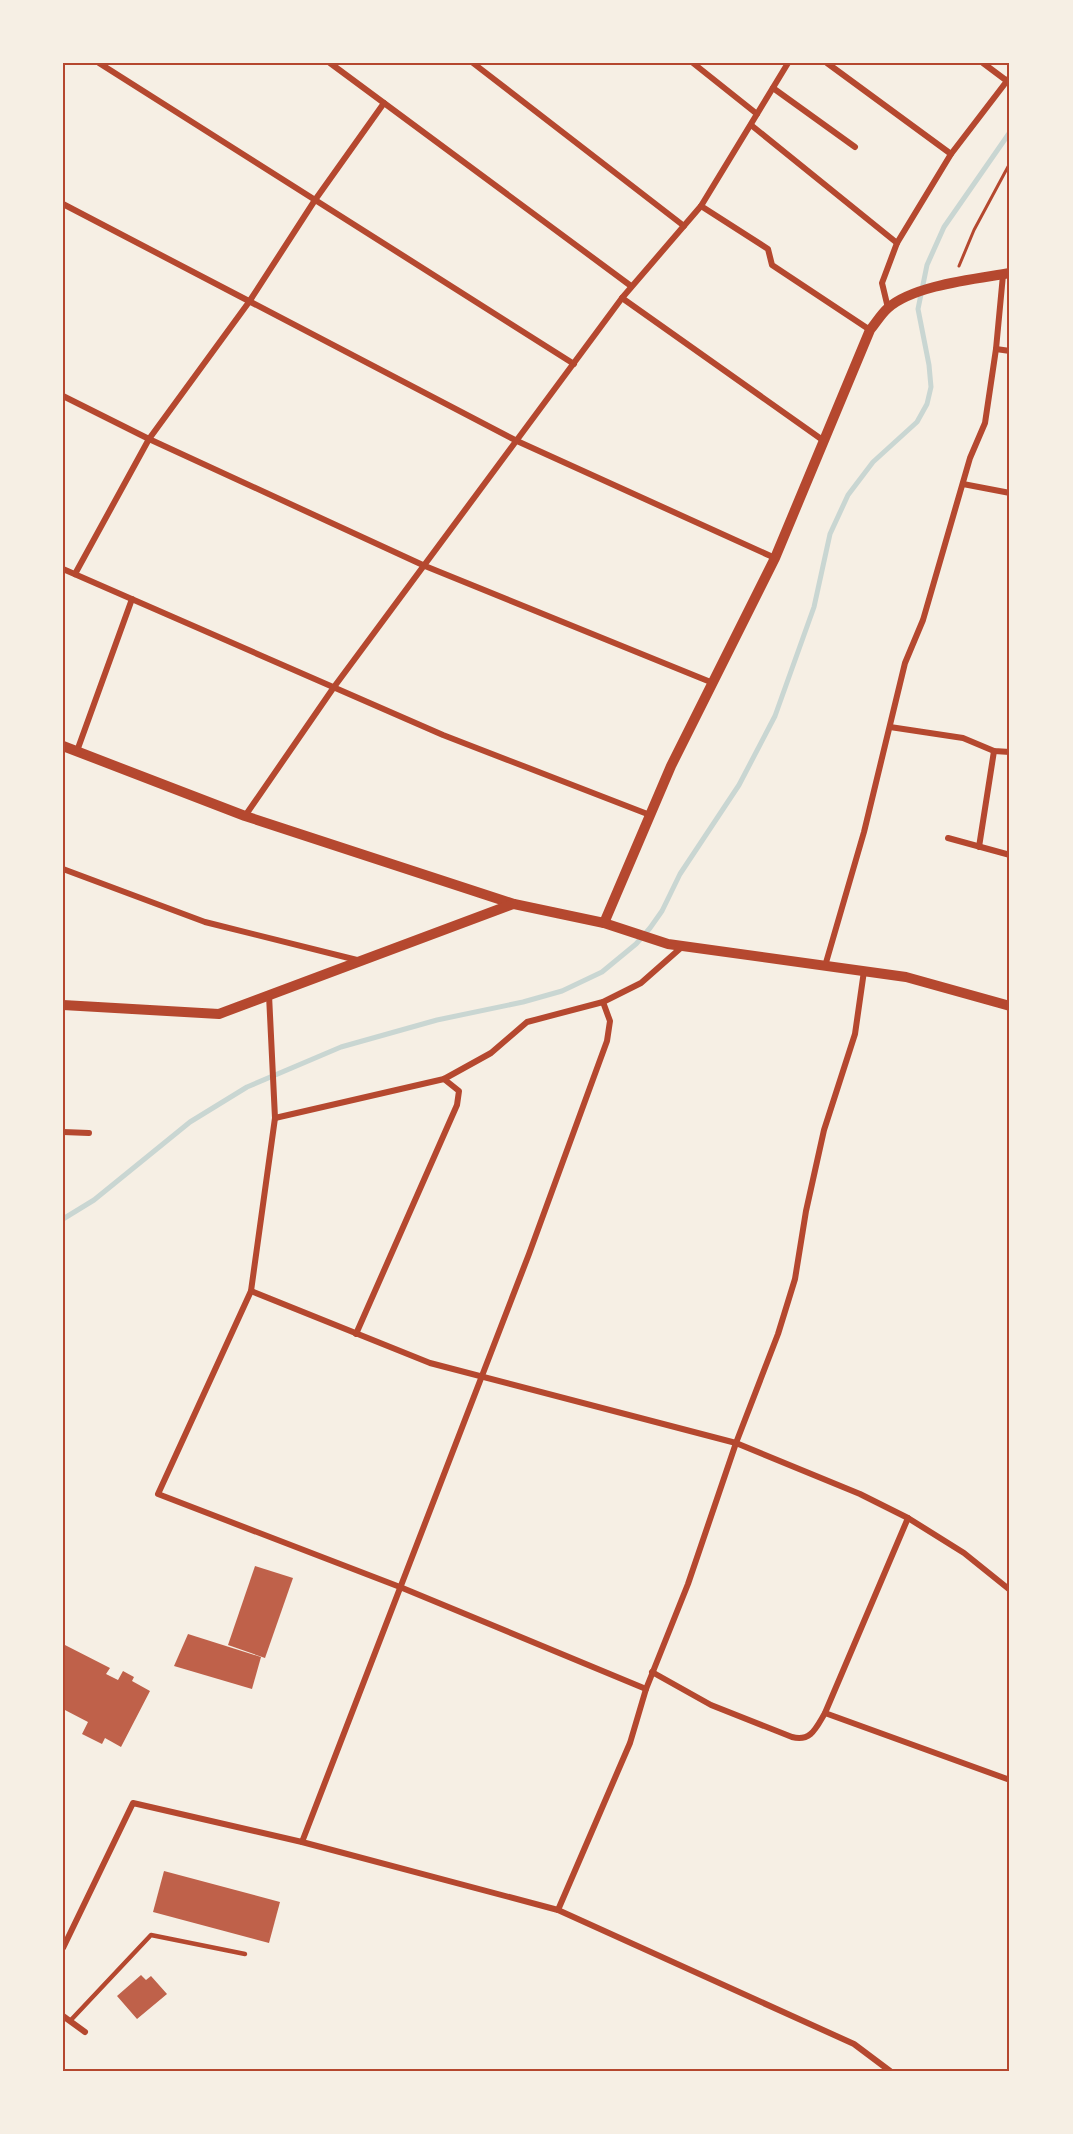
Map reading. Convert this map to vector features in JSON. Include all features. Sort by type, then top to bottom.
[{"type":"street","points":[[99,63],[574,364]]},
{"type":"street","points":[[330,63],[631,286]]},
{"type":"street","points":[[473,63],[684,226]]},
{"type":"street","points":[[693,63],[757,114]]},
{"type":"street","points":[[245,816],[334,687],[622,298],[701,206],[788,63]]},
{"type":"street","points":[[827,63],[951,154]]},
{"type":"street","points":[[888,308],[882,284],[897,243],[951,154],[1008,79],[983,63]]},
{"type":"street","points":[[773,88],[855,147]]},
{"type":"street","points":[[75,574],[149,439],[249,302],[315,200],[384,104]]},
{"type":"street","points":[[751,124],[897,243]]},
{"type":"street","points":[[63,204],[517,441],[775,558]]},
{"type":"street","points":[[701,206],[768,249],[772,265],[870,330]]},
{"type":"street","points":[[603,923],[671,766],[775,558],[870,330],[888,308],[901,300],[942,285],[1006,274],[985,423],[970,458],[923,620],[905,663],[864,832],[825,966]]},
{"type":"street","points":[[622,298],[824,441]]},
{"type":"street","points":[[996,349],[1010,351]]},
{"type":"street","points":[[63,396],[149,439],[425,566],[713,683]]},
{"type":"street","points":[[963,484],[1010,493]]},
{"type":"street","points":[[63,568],[444,735],[650,815]]},
{"type":"street","points":[[77,751],[132,599]]},
{"type":"street","points":[[890,727],[963,738],[994,751],[1010,752]]},
{"type":"street","points":[[63,746],[245,816],[514,903],[603,923],[668,944],[906,977],[1010,1006]]},
{"type":"street","points":[[979,847],[994,751]]},
{"type":"street","points":[[948,838],[1010,855]]},
{"type":"street","points":[[63,868],[206,922],[359,961]]},
{"type":"street","points":[[63,1005],[219,1014],[514,903]]},
{"type":"street","points":[[275,1118],[444,1079],[491,1053],[527,1022],[603,1002],[641,982],[683,946]]},
{"type":"street","points":[[558,1910],[630,1743],[652,1672],[688,1584],[736,1443],[778,1334],[795,1280],[806,1211],[824,1130],[855,1034],[864,971]]},
{"type":"street","points":[[268,995],[275,1118],[251,1291],[158,1494],[400,1587],[646,1689]]},
{"type":"street","points":[[302,1842],[607,1041],[610,1021],[603,1002]]},
{"type":"street","points":[[356,1334],[458,1105],[459,1091],[444,1079]]},
{"type":"street","points":[[63,1132],[89,1133]]},
{"type":"street","points":[[251,1291],[430,1363],[482,1374],[736,1443],[860,1494],[908,1518],[964,1553],[1010,1590]]},
{"type":"street","points":[[652,1672],[711,1705],[792,1737],[799,1739],[811,1735],[825,1713],[908,1518]]},
{"type":"street","points":[[825,1713],[1010,1780]]},
{"type":"street","points":[[63,1948],[133,1803],[302,1842],[558,1910],[854,2044],[890,2071]]},
{"type":"street","points":[[63,2016],[85,2032]]},
{"type":"lane","points":[[70,2021],[151,1935],[245,1954]]},
{"type":"path","points":[[955,283],[970,237],[1010,163]]},
{"type":"building","points":[[255,1566],[293,1578],[265,1658],[228,1645]]},
{"type":"building","points":[[188,1634],[261,1657],[252,1689],[174,1666]]},
{"type":"building","points":[[63,1644],[110,1668],[106,1674],[118,1680],[123,1671],[134,1677],[132,1681],[150,1691],[121,1747],[105,1738],[102,1744],[82,1734],[88,1722],[63,1709]]},
{"type":"building","points":[[164,1871],[280,1902],[269,1943],[153,1912]]},
{"type":"building","points":[[141,1975],[146,1980],[151,1976],[167,1994],[137,2019],[117,1996]]},
{"type":"waterway","points":[[63,1219],[94,1200],[190,1122],[247,1087],[341,1047],[437,1020],[523,1002],[562,991],[602,972],[636,944],[650,928],[662,911],[680,874],[739,785],[775,716],[814,607],[830,534],[848,495],[873,462],[917,422],[927,404],[931,387],[929,365],[918,309],[927,265],[944,227],[1010,132]]}]
